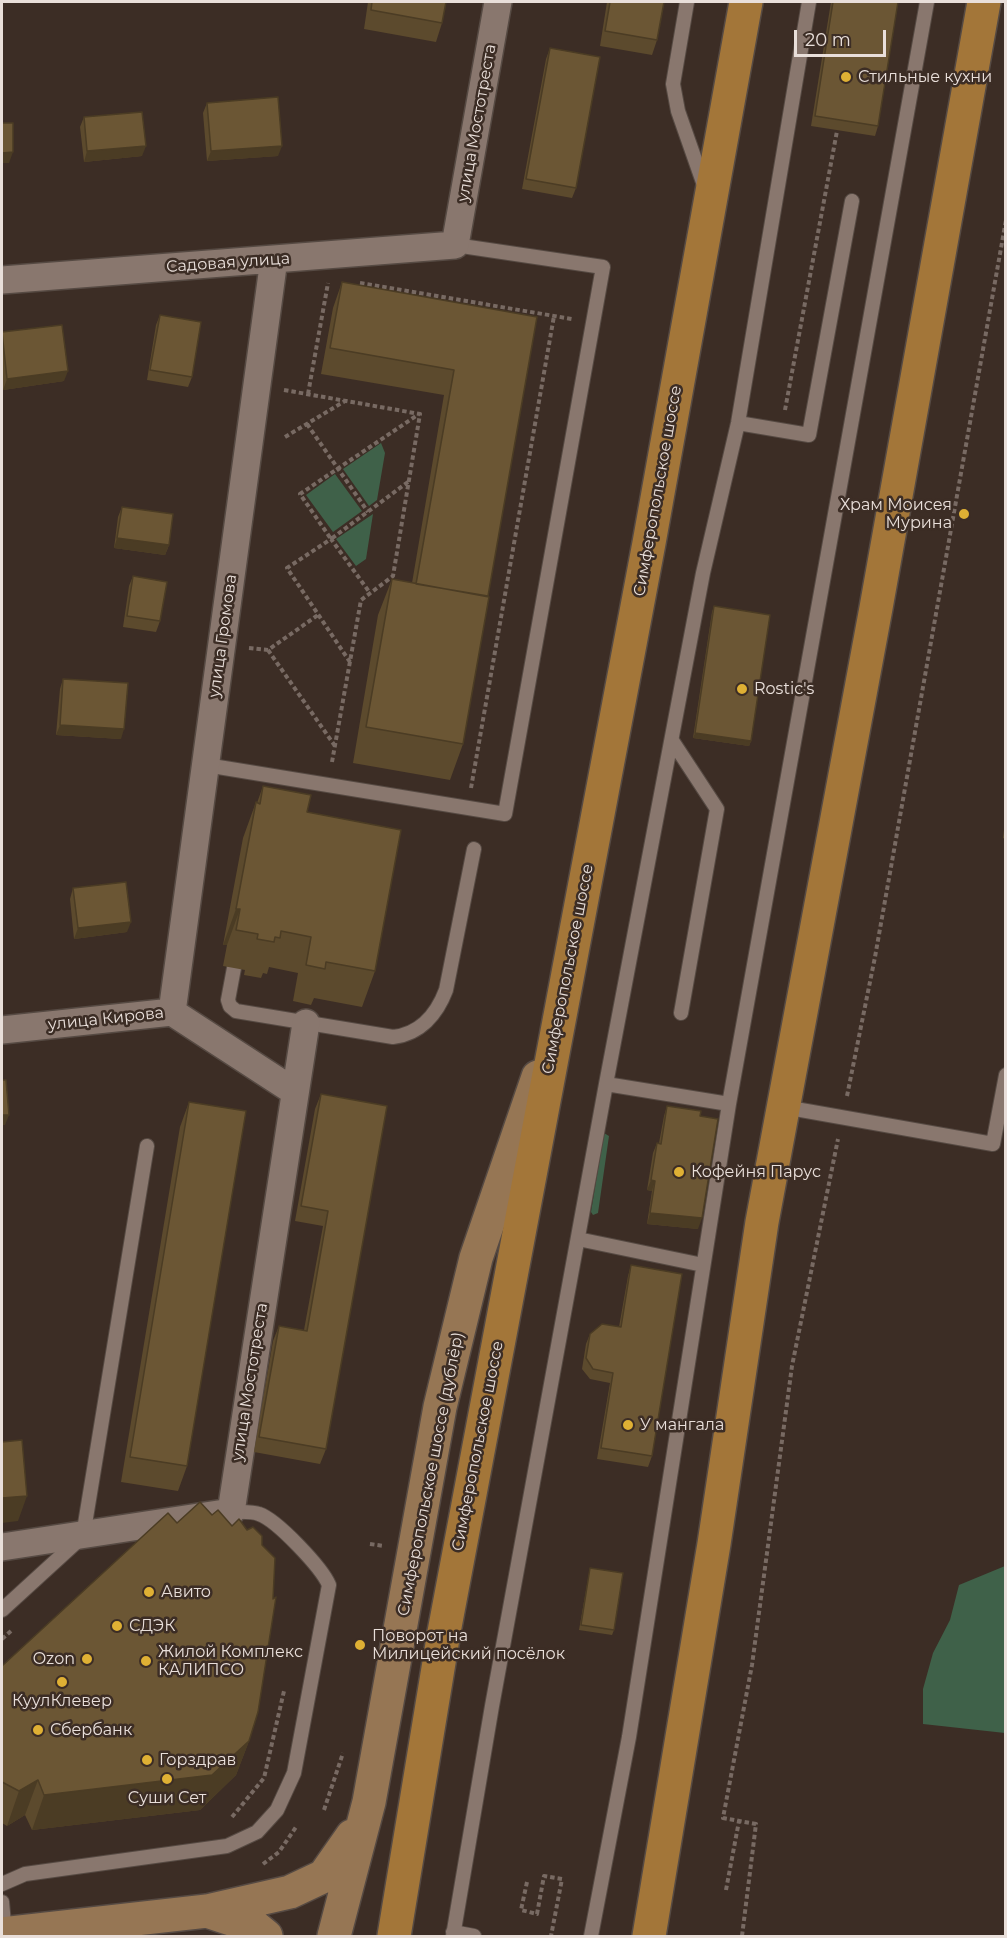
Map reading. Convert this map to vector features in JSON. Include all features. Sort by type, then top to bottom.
[{"type":"main road","name":"Симферопольское шоссе","points":[[394,1936],[444,1632],[647,554],[746,2]]},
{"type":"main road","points":[[649,1936],[714,1544],[762,1222],[984,2]]},
{"type":"main road","name":"Симферопольское шоссе (дублёр)","points":[[334,1936],[369,1802],[440,1407],[474,1269],[558,1019]]},
{"type":"main road","points":[[15,1927],[157,1922],[290,1892],[324,1876],[346,1846],[369,1802]]},
{"type":"main road","points":[[207,1911],[255,1927],[266,1936]]},
{"type":"street","name":"улица Мостотреста","points":[[455,245],[498,2]]},
{"type":"street","name":"Садовая улица","points":[[2,280],[455,245]]},
{"type":"street","name":"улица Громова","points":[[172,1012],[257,385],[284,258]]},
{"type":"street","name":"улица Кирова","points":[[2,1030],[172,1012],[295,1092]]},
{"type":"street","name":"улица Мостотреста","points":[[231,1512],[306,1023]]},
{"type":"street","points":[[2,1547],[231,1512]]},
{"type":"lane","points":[[687,2],[673,84],[678,111],[710,203]]},
{"type":"lane","points":[[474,1936],[453,1934],[492,1706],[606,1084],[673,742],[703,573],[738,423],[809,2]]},
{"type":"lane","points":[[591,1936],[630,1725],[729,1104],[927,2]]},
{"type":"lane","points":[[738,423],[808,435],[852,201]]},
{"type":"lane","points":[[206,765],[505,814],[603,267],[455,245]]},
{"type":"lane","points":[[673,742],[717,809],[681,1013]]},
{"type":"lane","points":[[234,968],[228,1000],[230,1006],[236,1011],[393,1037],[408,1036],[419,1029],[437,1008],[446,990],[474,849]]},
{"type":"lane","points":[[784,1107],[993,1144],[1005,1075]]},
{"type":"lane","points":[[606,1084],[729,1104]]},
{"type":"lane","points":[[2,1610],[83,1536],[147,1146]]},
{"type":"lane","points":[[578,1239],[703,1265]]},
{"type":"lane","points":[[2,1884],[25,1874],[227,1846],[257,1832],[277,1810],[294,1773],[329,1585],[324,1574],[286,1534],[259,1514],[231,1512]]},
{"type":"path","points":[[781,430],[837,130]]},
{"type":"path","points":[[742,1936],[756,1824],[723,1818],[752,1665],[792,1366],[875,957],[1005,220]]},
{"type":"path","points":[[284,258],[298,273],[328,278],[308,394]]},
{"type":"path","points":[[351,282],[593,323]]},
{"type":"path","points":[[468,808],[554,316]]},
{"type":"path","points":[[257,385],[420,414]]},
{"type":"path","points":[[285,437],[345,401]]},
{"type":"path","points":[[370,593],[300,494],[420,414]]},
{"type":"path","points":[[332,762],[361,600],[393,576],[420,414]]},
{"type":"path","points":[[307,424],[368,512]]},
{"type":"path","points":[[350,662],[287,568],[332,539],[408,482]]},
{"type":"path","points":[[222,645],[268,651],[318,615]]},
{"type":"path","points":[[268,651],[335,746]]},
{"type":"path","points":[[2,1640],[19,1624]]},
{"type":"path","points":[[231,1818],[264,1778],[284,1689]]},
{"type":"path","points":[[324,1810],[343,1752]]},
{"type":"path","points":[[726,1890],[739,1821]]},
{"type":"path","points":[[527,1882],[521,1910],[537,1914],[544,1876],[562,1879],[551,1936]]},
{"type":"green space","points":[[381,443],[385,453],[377,500],[369,506],[343,469]]},
{"type":"green space","points":[[335,474],[362,511],[333,532],[306,495]]},
{"type":"green space","points":[[373,514],[366,559],[356,566],[336,539]]},
{"type":"green space","points":[[604,1133],[609,1136],[598,1213],[593,1215],[591,1212]]},
{"type":"green space","points":[[1005,1566],[1005,1733],[923,1724],[923,1689],[933,1653],[950,1620],[959,1585]]},
{"type":"building","points":[[372,2],[446,2],[442,23],[371,10]]},
{"type":"building","points":[[610,2],[664,2],[657,40],[605,31]]},
{"type":"building","points":[[833,2],[898,2],[878,126],[815,116]]},
{"type":"building","points":[[550,48],[600,57],[576,188],[526,179]]},
{"type":"building","points":[[278,97],[282,146],[211,151],[207,103]]},
{"type":"building","points":[[142,112],[146,146],[87,151],[84,117]]},
{"type":"building","points":[[2,123],[13,123],[13,152],[2,153]]},
{"type":"building","points":[[342,282],[537,317],[488,596],[416,584],[454,370],[330,348]]},
{"type":"building","points":[[160,315],[201,322],[192,377],[150,370]]},
{"type":"building","points":[[62,325],[68,371],[7,379],[2,332]]},
{"type":"building","points":[[122,507],[173,514],[169,545],[117,538]]},
{"type":"building","points":[[133,576],[167,582],[160,621],[127,616]]},
{"type":"building","points":[[392,579],[489,597],[463,744],[366,727]]},
{"type":"building","points":[[714,606],[770,615],[751,741],[695,733]]},
{"type":"building","points":[[63,679],[128,683],[124,729],[60,725]]},
{"type":"building","points":[[263,786],[311,795],[307,812],[401,830],[375,971],[326,962],[325,969],[306,965],[311,937],[281,931],[280,938],[275,937],[274,942],[257,939],[258,934],[236,930],[240,909],[236,909],[256,802],[260,804]]},
{"type":"building","points":[[126,882],[131,922],[78,928],[73,888]]},
{"type":"building","points":[[2,1080],[6,1080],[9,1115],[2,1115]]},
{"type":"building","points":[[321,1094],[387,1106],[326,1449],[259,1437],[279,1326],[307,1331],[328,1211],[301,1206]]},
{"type":"building","points":[[189,1102],[246,1111],[187,1466],[130,1457]]},
{"type":"building","name":"Кофейня Парус","points":[[667,1106],[701,1111],[700,1116],[718,1119],[702,1218],[650,1213],[655,1181],[651,1180],[657,1143],[661,1144]]},
{"type":"building","points":[[631,1265],[682,1274],[652,1456],[601,1448],[613,1373],[593,1369],[586,1358],[590,1334],[602,1324],[621,1327]]},
{"type":"building","points":[[22,1440],[27,1496],[2,1498],[2,1442]]},
{"type":"building","name":"Жилой Комплекс КАЛИПСО","points":[[200,1502],[212,1515],[218,1510],[232,1526],[239,1519],[247,1530],[253,1527],[262,1536],[262,1545],[275,1558],[273,1599],[276,1597],[258,1712],[249,1741],[212,1775],[44,1795],[38,1780],[19,1791],[2,1782],[2,1666],[168,1513],[177,1523]]},
{"type":"building","points":[[590,1568],[623,1573],[614,1630],[581,1625]]},
{"type":"place","name":"Стильные кухни","points":[[846,77]]},
{"type":"place","name":"Храм Моисея Мурина","points":[[964,514]]},
{"type":"place","name":"Rostic's","points":[[742,689]]},
{"type":"place","name":"Кофейня Парус","points":[[679,1172]]},
{"type":"place","name":"У мангала","points":[[628,1425]]},
{"type":"place","name":"Авито","points":[[149,1592]]},
{"type":"place","name":"СДЭК","points":[[117,1626]]},
{"type":"place","name":"Поворот на Милицейский посёлок","points":[[360,1645]]},
{"type":"place","name":"Ozon","points":[[87,1659]]},
{"type":"place","name":"Жилой Комплекс КАЛИПСО","points":[[146,1661]]},
{"type":"place","name":"КуулКлевер","points":[[62,1682]]},
{"type":"place","name":"Сбербанк","points":[[38,1730]]},
{"type":"place","name":"Горздрав","points":[[147,1760]]},
{"type":"place","name":"Суши Сет","points":[[167,1779]]}]
